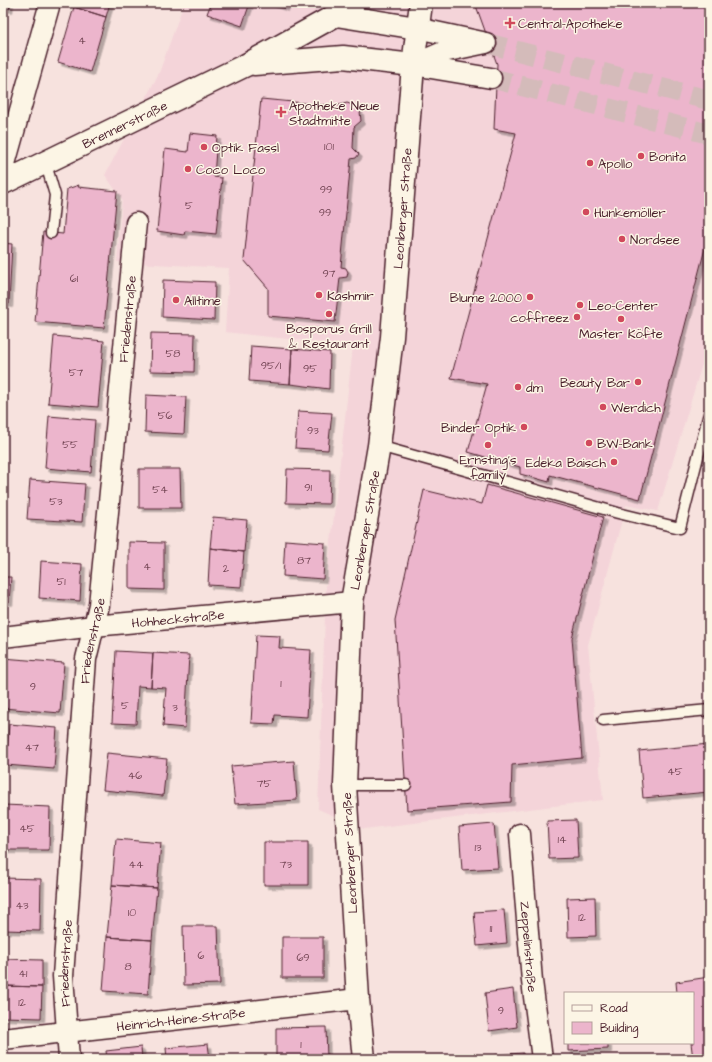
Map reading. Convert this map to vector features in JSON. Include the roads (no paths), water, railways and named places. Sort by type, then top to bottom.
[{"type":"street","points":[[3,171],[50,3]]},
{"type":"street","name":"Leonberger Straße","points":[[364,1059],[358,999],[345,785],[352,602],[378,446],[392,337],[413,65],[421,3]]},
{"type":"street","name":"Brennerstraße","points":[[3,182],[246,65],[344,9],[418,28]]},
{"type":"street","points":[[413,65],[443,52],[486,43],[418,28]]},
{"type":"street","name":"Brennerstraße","points":[[246,65],[343,57],[413,65]]},
{"type":"street","points":[[413,65],[491,78]]},
{"type":"street","name":"Friedenstraße","points":[[70,1059],[66,1033],[63,976],[86,659],[99,605],[136,223]]},
{"type":"street","name":"Hohheckstraße","points":[[3,637],[94,626],[352,602]]},
{"type":"street","name":"Zeppelinstraße","points":[[520,834],[532,981],[542,1059]]},
{"type":"street","name":"Heinrich-Heine-Straße","points":[[3,1039],[358,999]]},
{"type":"lane","points":[[45,161],[55,195],[51,233]]},
{"type":"lane","points":[[378,446],[618,513],[680,528],[709,413]]},
{"type":"lane","points":[[603,720],[709,710]]},
{"type":"lane","points":[[345,785],[406,785]]},
{"type":"tunnel","points":[[486,43],[709,100]]},
{"type":"tunnel","points":[[491,78],[709,134]]},
{"type":"place","name":"Central-Apotheke","points":[[510,23]]},
{"type":"place","name":"Apotheke Neue Stadtmitte","points":[[281,112]]},
{"type":"place","name":"Optik Fassl","points":[[204,147]]},
{"type":"place","name":"Bonita","points":[[641,156]]},
{"type":"place","name":"Apollo","points":[[590,163]]},
{"type":"place","name":"Coco Loco","points":[[188,169]]},
{"type":"place","name":"Hunkemöller","points":[[586,212]]},
{"type":"place","name":"Nordsee","points":[[622,239]]},
{"type":"place","name":"Kashmir","points":[[319,295]]},
{"type":"place","name":"Blume 2000","points":[[530,297]]},
{"type":"place","name":"Alltime","points":[[176,300]]},
{"type":"place","name":"Leo-Center","points":[[580,305]]},
{"type":"place","name":"Bosporus Grill & Restaurant","points":[[329,314]]},
{"type":"place","name":"coffreez","points":[[577,317]]},
{"type":"place","name":"Master Köfte","points":[[621,319]]},
{"type":"place","name":"Beauty Bar","points":[[638,382]]},
{"type":"place","name":"dm","points":[[518,387]]},
{"type":"place","name":"Werdich","points":[[603,407]]},
{"type":"place","name":"Binder Optik","points":[[524,427]]},
{"type":"place","name":"BW-Bank","points":[[589,443]]},
{"type":"place","name":"Ernsting's family","points":[[488,445]]},
{"type":"place","name":"Edeka Baisch","points":[[614,462]]}]
